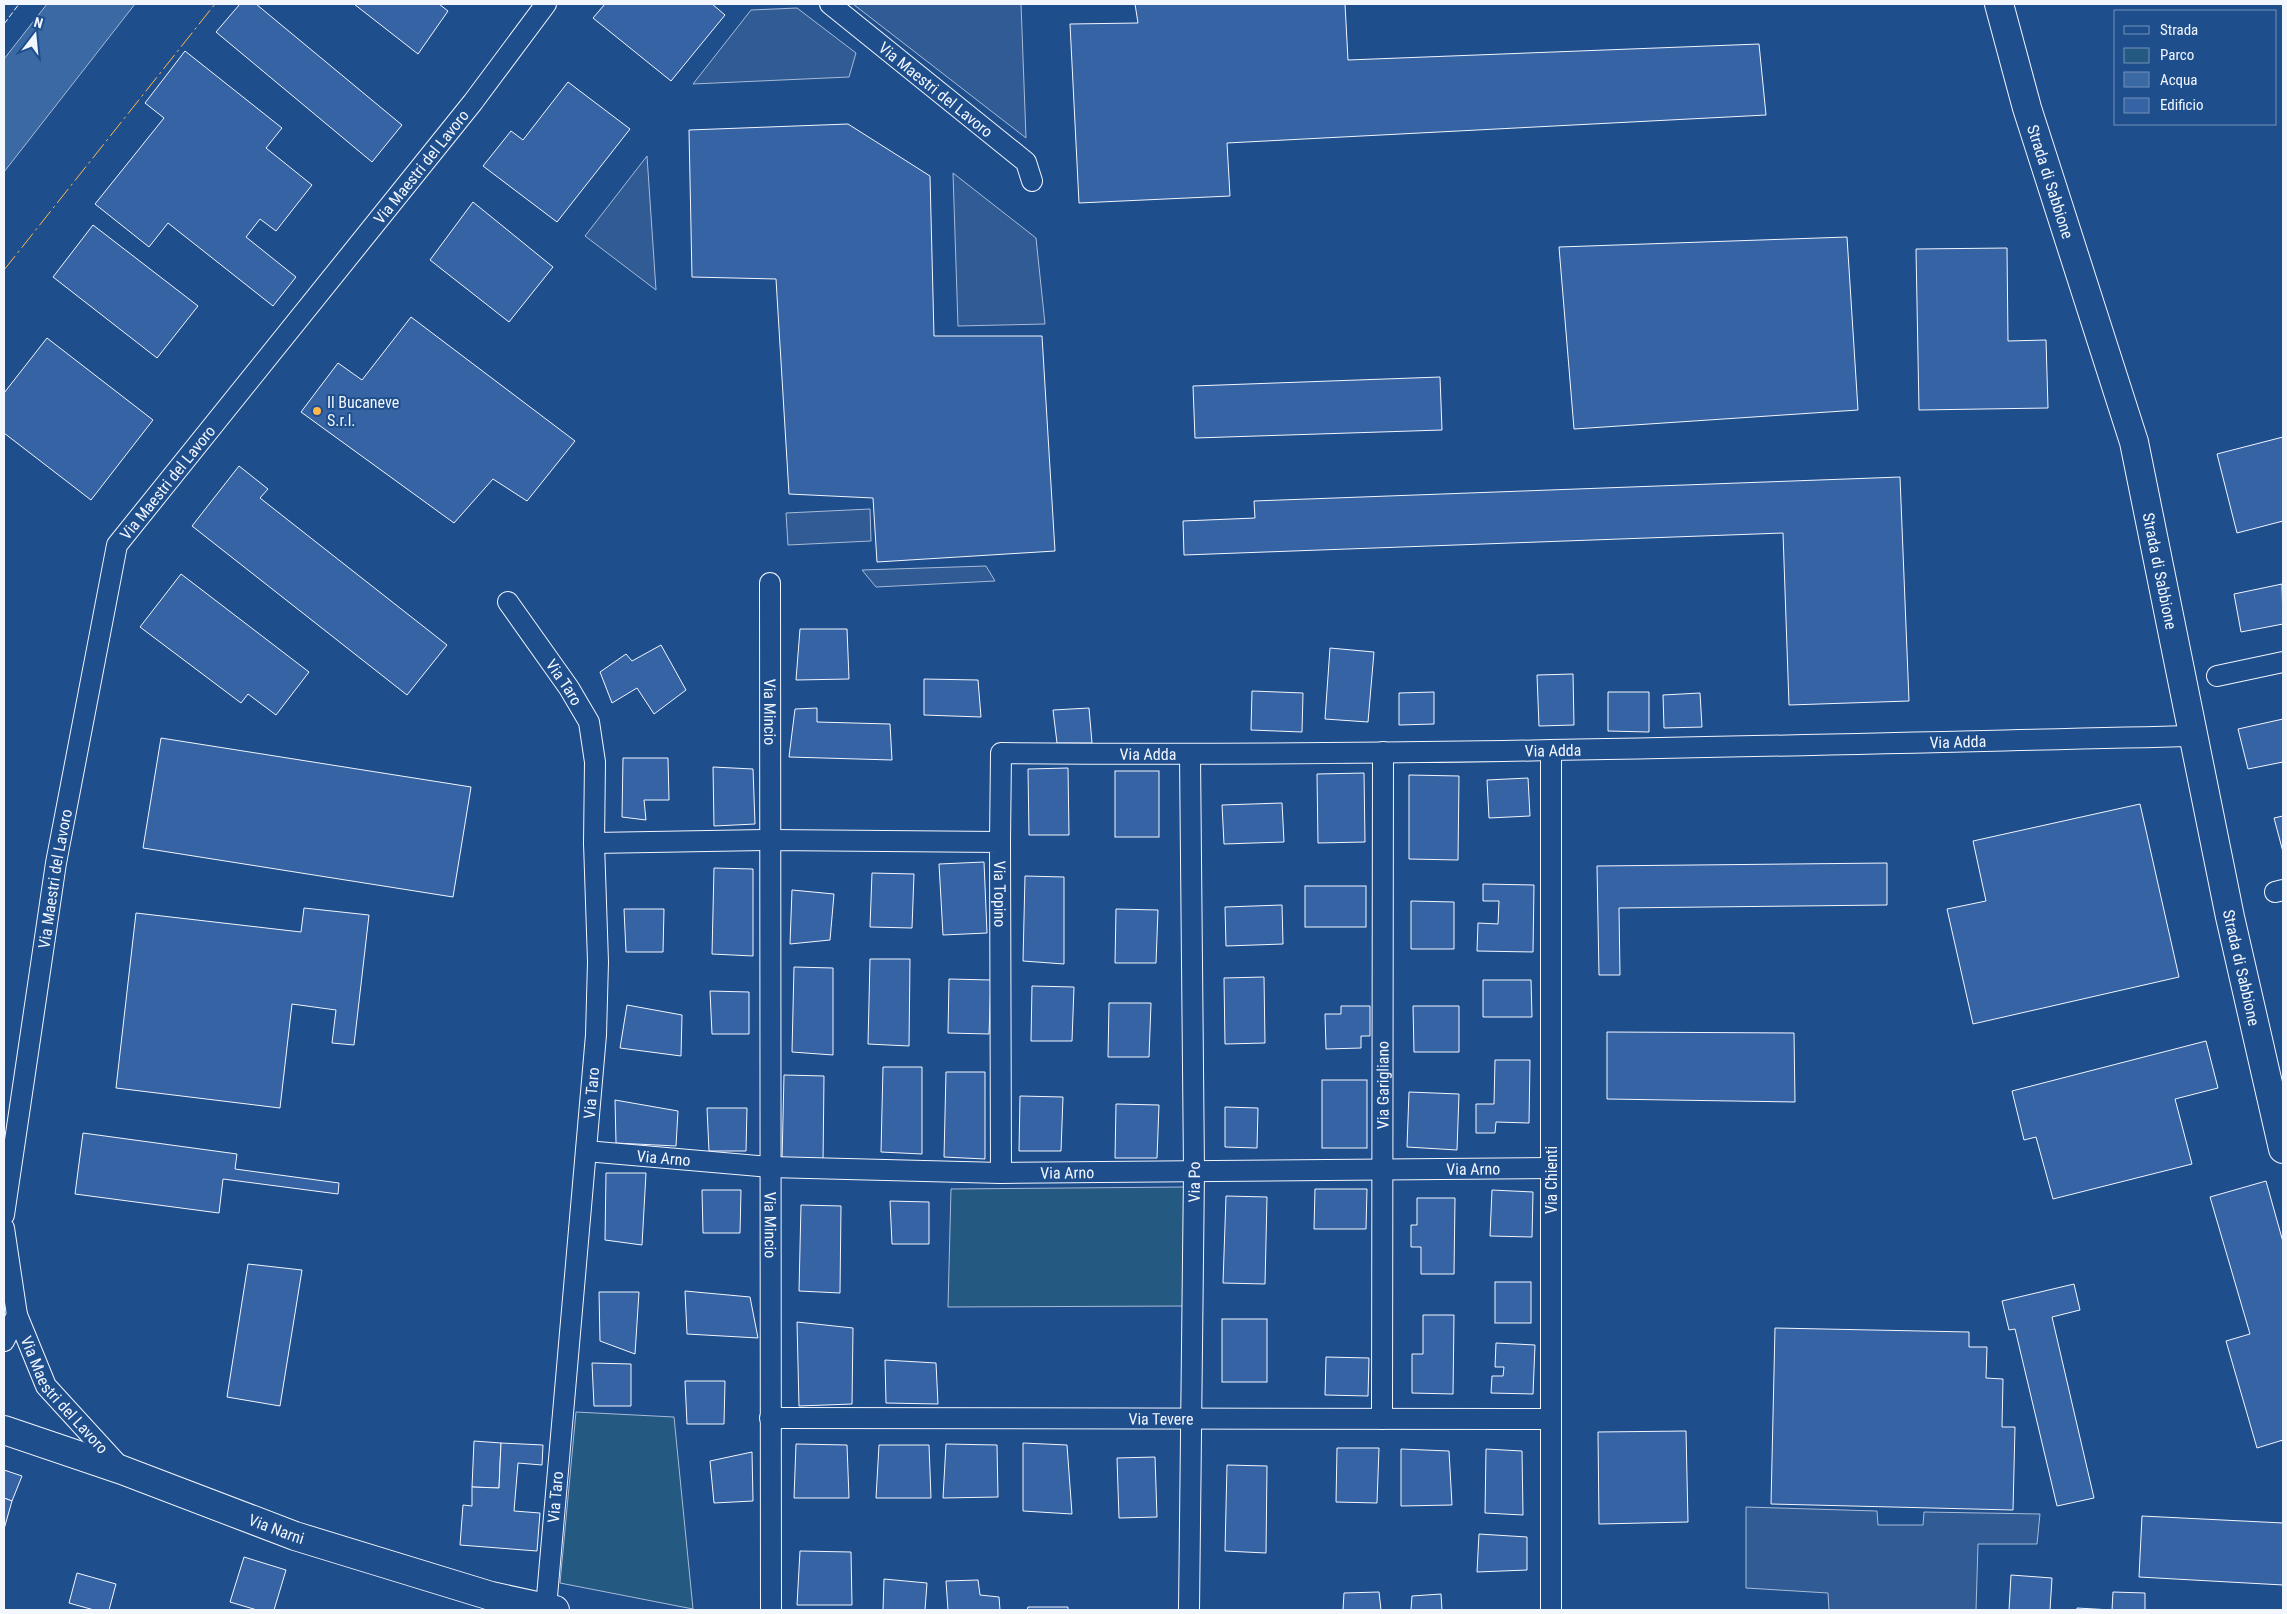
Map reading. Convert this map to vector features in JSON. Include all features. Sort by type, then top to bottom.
[{"type":"main road","name":"Strada di Sabbione","points":[[1999,4],[2027,108],[2134,442],[2230,917],[2283,1149]]},
{"type":"main road","name":"Via Narni","points":[[4,1430],[122,1470],[295,1536],[491,1596],[550,1609]]},
{"type":"street","name":"Via Maestri del Lavoro","points":[[4,1215],[56,863],[117,545],[472,102],[546,4]]},
{"type":"street","name":"Via Maestri del Lavoro","points":[[830,4],[1026,162],[1032,182]]},
{"type":"street","name":"Via Mincio","points":[[770,583],[771,1610]]},
{"type":"street","name":"Via Taro","points":[[508,602],[569,688],[589,722],[595,762],[594,843],[598,962],[596,1035],[550,1609]]},
{"type":"street","points":[[2217,676],[2283,662]]},
{"type":"street","name":"Via Adda","points":[[1000,842],[1001,753],[1190,755],[1551,751],[2194,736]]},
{"type":"street","name":"Via Chienti","points":[[1551,751],[1551,1610]]},
{"type":"street","name":"Via Garigliano","points":[[1382,1419],[1383,752]]},
{"type":"street","name":"Via Po","points":[[1189,1610],[1194,1171],[1190,755]]},
{"type":"street","name":"Via Topino","points":[[771,840],[1000,842],[1001,1173]]},
{"type":"street","points":[[594,843],[771,840]]},
{"type":"street","name":"Via Arno","points":[[586,1151],[770,1167],[1001,1173],[1551,1168]]},
{"type":"street","name":"Via Maestri del Lavoro","points":[[4,1228],[17,1315],[46,1386],[122,1470]]},
{"type":"street","name":"Via Maestri del Lavoro","points":[[4,1341],[17,1315]]},
{"type":"street","name":"Via Tevere","points":[[770,1418],[1552,1420]]},
{"type":"green space","points":[[1186,1187],[1184,1306],[948,1307],[951,1189]]},
{"type":"green space","points":[[576,1412],[674,1417],[693,1609],[560,1583]]},
{"type":"shaded area","points":[[853,4],[1021,4],[1026,138]]},
{"type":"shaded area","points":[[797,8],[856,53],[849,77],[693,84],[751,10]]},
{"type":"shaded area","points":[[647,156],[656,290],[585,236]]},
{"type":"shaded area","points":[[953,173],[1036,238],[1045,324],[958,326]]},
{"type":"shaded area","points":[[870,509],[871,541],[788,545],[786,513]]},
{"type":"shaded area","points":[[986,566],[995,581],[876,587],[862,570]]},
{"type":"shaded area","points":[[1746,1507],[1877,1511],[1878,1525],[1923,1525],[1924,1512],[2040,1514],[2037,1544],[1978,1544],[1976,1610],[1829,1610],[1828,1593],[1746,1588]]},
{"type":"water","points":[[47,4],[135,4],[4,172],[4,59]]},
{"type":"building","points":[[240,4],[256,4],[402,125],[372,162],[216,32]]},
{"type":"building","points":[[354,4],[439,4],[448,11],[418,54]]},
{"type":"building","points":[[605,4],[712,4],[725,15],[671,81],[593,18]]},
{"type":"building","points":[[1135,4],[1345,4],[1348,60],[1759,44],[1766,115],[1227,143],[1230,196],[1079,203],[1070,24],[1138,23]]},
{"type":"building","points":[[185,51],[282,128],[266,148],[312,185],[276,231],[260,219],[246,237],[296,277],[273,306],[168,223],[149,247],[95,204],[164,118],[145,103]]},
{"type":"building","points":[[568,82],[630,129],[557,222],[483,166],[511,131],[523,140]]},
{"type":"building","points":[[848,124],[930,176],[934,336],[1042,336],[1055,551],[877,562],[873,498],[789,494],[776,279],[692,277],[689,130]]},
{"type":"building","points":[[473,202],[553,267],[509,322],[430,260]]},
{"type":"building","points":[[93,225],[198,306],[157,358],[53,277]]},
{"type":"building","points":[[1847,237],[1858,410],[1574,429],[1559,247]]},
{"type":"building","points":[[2007,248],[2008,341],[2046,340],[2048,408],[1919,410],[1916,249]]},
{"type":"building","points":[[411,317],[575,441],[527,501],[493,479],[454,523],[301,412],[338,363],[362,380]]},
{"type":"building","points":[[47,338],[153,420],[91,500],[4,433],[4,393]]},
{"type":"building","points":[[1440,377],[1442,430],[1195,438],[1193,386]]},
{"type":"building","points":[[2283,437],[2283,521],[2237,533],[2217,454]]},
{"type":"building","points":[[239,466],[268,489],[260,498],[447,645],[407,695],[192,526]]},
{"type":"building","points":[[1900,477],[1909,701],[1789,705],[1783,533],[1184,555],[1183,521],[1255,518],[1254,501]]},
{"type":"building","points":[[181,574],[309,672],[276,715],[248,694],[241,703],[140,627]]},
{"type":"building","points":[[2282,584],[2283,624],[2241,632],[2234,594]]},
{"type":"building","points":[[800,629],[847,629],[849,679],[796,680]]},
{"type":"building","points":[[661,645],[686,690],[654,714],[637,688],[612,703],[600,672],[626,654],[632,661]]},
{"type":"building","points":[[1330,648],[1374,652],[1368,722],[1325,719]]},
{"type":"building","points":[[1573,674],[1574,725],[1539,726],[1537,675]]},
{"type":"building","points":[[924,679],[978,680],[981,717],[924,715]]},
{"type":"building","points":[[1252,691],[1303,693],[1302,732],[1251,730]]},
{"type":"building","points":[[1434,692],[1434,724],[1399,725],[1399,693]]},
{"type":"building","points":[[1608,692],[1649,692],[1649,732],[1608,731]]},
{"type":"building","points":[[1700,693],[1702,727],[1664,728],[1663,695]]},
{"type":"building","points":[[817,708],[817,722],[890,724],[892,760],[789,757],[795,709]]},
{"type":"building","points":[[1089,708],[1092,743],[1057,743],[1053,710]]},
{"type":"building","points":[[2283,719],[2283,762],[2248,769],[2238,729]]},
{"type":"building","points":[[161,738],[471,787],[453,897],[143,848]]},
{"type":"building","points":[[623,758],[668,758],[669,800],[644,800],[646,820],[622,817]]},
{"type":"building","points":[[713,767],[753,769],[755,824],[714,826]]},
{"type":"building","points":[[1068,768],[1069,835],[1029,835],[1028,769]]},
{"type":"building","points":[[1115,771],[1159,771],[1159,837],[1115,837]]},
{"type":"building","points":[[1364,773],[1365,842],[1318,843],[1317,774]]},
{"type":"building","points":[[1409,775],[1459,776],[1458,860],[1409,859]]},
{"type":"building","points":[[1528,778],[1530,816],[1489,818],[1487,780]]},
{"type":"building","points":[[1282,803],[1284,842],[1224,844],[1222,805]]},
{"type":"building","points":[[2140,804],[2179,977],[1973,1024],[1947,909],[1986,901],[1973,841]]},
{"type":"building","points":[[2283,816],[2283,852],[2274,818]]},
{"type":"building","points":[[984,862],[987,933],[943,935],[939,864]]},
{"type":"building","points":[[1887,863],[1887,905],[1619,908],[1620,975],[1599,975],[1597,866]]},
{"type":"building","points":[[714,868],[753,869],[753,956],[712,954]]},
{"type":"building","points":[[872,873],[914,874],[912,928],[870,927]]},
{"type":"building","points":[[1025,876],[1064,877],[1064,964],[1023,961]]},
{"type":"building","points":[[1483,884],[1534,885],[1533,952],[1477,951],[1478,923],[1498,924],[1499,901],[1483,901]]},
{"type":"building","points":[[1305,886],[1366,886],[1366,927],[1305,927]]},
{"type":"building","points":[[792,890],[834,894],[830,940],[790,944]]},
{"type":"building","points":[[1411,901],[1454,902],[1454,949],[1411,949]]},
{"type":"building","points":[[1282,905],[1283,944],[1226,946],[1225,907]]},
{"type":"building","points":[[304,908],[369,915],[354,1045],[332,1043],[336,1010],[292,1004],[280,1108],[116,1088],[136,913],[301,932]]},
{"type":"building","points":[[624,909],[664,909],[663,952],[626,952]]},
{"type":"building","points":[[1116,909],[1158,910],[1156,963],[1115,963]]},
{"type":"building","points":[[870,959],[910,959],[909,1046],[868,1044]]},
{"type":"building","points":[[794,967],[833,968],[833,1055],[792,1052]]},
{"type":"building","points":[[1264,977],[1265,1043],[1225,1044],[1224,978]]},
{"type":"building","points":[[949,979],[991,980],[989,1034],[948,1033]]},
{"type":"building","points":[[1483,980],[1531,980],[1532,1017],[1483,1017]]},
{"type":"building","points":[[1032,986],[1074,987],[1072,1041],[1031,1041]]},
{"type":"building","points":[[710,991],[749,992],[749,1034],[712,1034]]},
{"type":"building","points":[[1109,1003],[1151,1003],[1149,1057],[1108,1057]]},
{"type":"building","points":[[627,1005],[682,1015],[681,1056],[620,1048]]},
{"type":"building","points":[[1341,1006],[1370,1006],[1370,1036],[1361,1036],[1361,1048],[1326,1049],[1325,1014],[1341,1014]]},
{"type":"building","points":[[1413,1006],[1459,1006],[1459,1052],[1414,1052]]},
{"type":"building","points":[[1607,1032],[1794,1033],[1795,1102],[1607,1099]]},
{"type":"building","points":[[2206,1041],[2218,1088],[2175,1099],[2192,1164],[2053,1199],[2036,1137],[2024,1140],[2012,1091]]},
{"type":"building","points":[[1495,1060],[1530,1060],[1529,1123],[1496,1122],[1495,1133],[1476,1133],[1476,1104],[1494,1104]]},
{"type":"building","points":[[883,1067],[922,1067],[922,1154],[881,1152]]},
{"type":"building","points":[[946,1072],[985,1072],[985,1159],[944,1157]]},
{"type":"building","points":[[784,1075],[824,1076],[823,1163],[782,1161]]},
{"type":"building","points":[[1322,1080],[1367,1080],[1367,1148],[1322,1148]]},
{"type":"building","points":[[1409,1092],[1459,1094],[1457,1150],[1407,1147]]},
{"type":"building","points":[[1020,1096],[1063,1097],[1061,1151],[1019,1151]]},
{"type":"building","points":[[615,1100],[678,1111],[676,1146],[616,1143]]},
{"type":"building","points":[[1116,1104],[1159,1105],[1157,1158],[1115,1158]]},
{"type":"building","points":[[1225,1107],[1258,1108],[1257,1148],[1225,1147]]},
{"type":"building","points":[[707,1108],[747,1108],[746,1151],[709,1151]]},
{"type":"building","points":[[83,1133],[237,1154],[235,1169],[339,1183],[338,1194],[223,1179],[219,1213],[75,1194]]},
{"type":"building","points":[[606,1173],[646,1173],[642,1245],[605,1240]]},
{"type":"building","points":[[2266,1181],[2283,1242],[2283,1440],[2257,1448],[2226,1341],[2250,1334],[2210,1197]]},
{"type":"building","points":[[1315,1189],[1367,1189],[1366,1229],[1314,1229]]},
{"type":"building","points":[[702,1190],[741,1190],[740,1233],[703,1233]]},
{"type":"building","points":[[1492,1190],[1533,1192],[1532,1237],[1490,1236]]},
{"type":"building","points":[[1226,1196],[1267,1197],[1265,1284],[1223,1283]]},
{"type":"building","points":[[1417,1198],[1455,1198],[1454,1274],[1421,1274],[1421,1247],[1411,1247],[1411,1225],[1417,1225]]},
{"type":"building","points":[[890,1201],[929,1202],[929,1244],[892,1244]]},
{"type":"building","points":[[801,1205],[841,1206],[840,1293],[799,1291]]},
{"type":"building","points":[[248,1264],[302,1270],[280,1406],[227,1397]]},
{"type":"building","points":[[1495,1282],[1531,1282],[1531,1323],[1495,1323]]},
{"type":"building","points":[[2074,1284],[2080,1310],[2052,1317],[2094,1498],[2057,1506],[2015,1329],[2009,1330],[2002,1301]]},
{"type":"building","points":[[685,1291],[750,1297],[758,1338],[687,1334]]},
{"type":"building","points":[[599,1292],[639,1292],[635,1354],[600,1341]]},
{"type":"building","points":[[1423,1315],[1454,1315],[1453,1394],[1412,1393],[1412,1354],[1423,1354]]},
{"type":"building","points":[[1222,1319],[1267,1319],[1267,1382],[1222,1382]]},
{"type":"building","points":[[797,1322],[853,1328],[852,1404],[799,1406]]},
{"type":"building","points":[[1775,1328],[1969,1332],[1969,1347],[1987,1347],[1986,1378],[2003,1379],[2002,1427],[2015,1427],[2013,1510],[1771,1504]]},
{"type":"building","points":[[1496,1343],[1535,1345],[1533,1394],[1491,1393],[1492,1376],[1503,1376],[1504,1367],[1495,1367]]},
{"type":"building","points":[[1326,1357],[1369,1358],[1368,1396],[1325,1395]]},
{"type":"building","points":[[885,1360],[936,1363],[938,1404],[886,1403]]},
{"type":"building","points":[[592,1363],[631,1364],[631,1406],[594,1406]]},
{"type":"building","points":[[685,1381],[725,1381],[724,1424],[687,1424]]},
{"type":"building","points":[[1686,1431],[1688,1522],[1599,1524],[1598,1432]]},
{"type":"building","points":[[474,1441],[501,1443],[499,1488],[472,1487]]},
{"type":"building","points":[[501,1443],[543,1445],[542,1465],[518,1463],[514,1511],[540,1513],[537,1551],[460,1545],[463,1505],[472,1506],[472,1487],[499,1488]]},
{"type":"building","points":[[1023,1443],[1067,1445],[1072,1514],[1023,1511]]},
{"type":"building","points":[[796,1444],[847,1445],[849,1498],[794,1498]]},
{"type":"building","points":[[946,1444],[997,1445],[998,1497],[943,1498]]},
{"type":"building","points":[[879,1445],[929,1445],[931,1498],[876,1498]]},
{"type":"building","points":[[1337,1448],[1379,1448],[1377,1503],[1336,1502]]},
{"type":"building","points":[[1401,1449],[1449,1451],[1452,1505],[1401,1506]]},
{"type":"building","points":[[1486,1449],[1522,1451],[1523,1515],[1485,1513]]},
{"type":"building","points":[[752,1452],[753,1501],[714,1503],[710,1461]]},
{"type":"building","points":[[1155,1457],[1157,1517],[1119,1518],[1117,1458]]},
{"type":"building","points":[[1227,1465],[1267,1466],[1266,1553],[1225,1551]]},
{"type":"building","points":[[4,1470],[22,1476],[12,1501],[4,1498]]},
{"type":"building","points":[[4,1498],[12,1501],[4,1529]]},
{"type":"building","points":[[2142,1516],[2283,1523],[2283,1585],[2139,1577]]},
{"type":"building","points":[[1479,1534],[1527,1537],[1527,1570],[1477,1572]]},
{"type":"building","points":[[800,1551],[851,1552],[852,1605],[797,1605]]},
{"type":"building","points":[[244,1557],[286,1570],[274,1610],[257,1610],[230,1602]]},
{"type":"building","points":[[77,1573],[116,1584],[109,1610],[94,1610],[69,1603]]},
{"type":"building","points":[[2011,1575],[2052,1578],[2050,1610],[2009,1610]]},
{"type":"building","points":[[884,1579],[927,1583],[925,1610],[883,1610]]},
{"type":"building","points":[[978,1580],[980,1595],[999,1597],[1000,1610],[948,1610],[946,1581]]},
{"type":"building","points":[[1379,1592],[1381,1610],[1343,1610],[1344,1593]]},
{"type":"building","points":[[2113,1592],[2145,1593],[2145,1610],[2112,1610]]},
{"type":"building","points":[[1441,1594],[1442,1610],[1411,1610],[1412,1596]]},
{"type":"building","points":[[1028,1607],[1068,1607],[1068,1610],[1027,1610]]},
{"type":"building","points":[[2077,1608],[2112,1610],[2077,1610]]},
{"type":"fence","points":[[4,24],[19,4]]},
{"type":"power","points":[[4,270],[215,4]]},
{"type":"place","name":"Il Bucaneve S.r.l.","points":[[317,411]]}]
